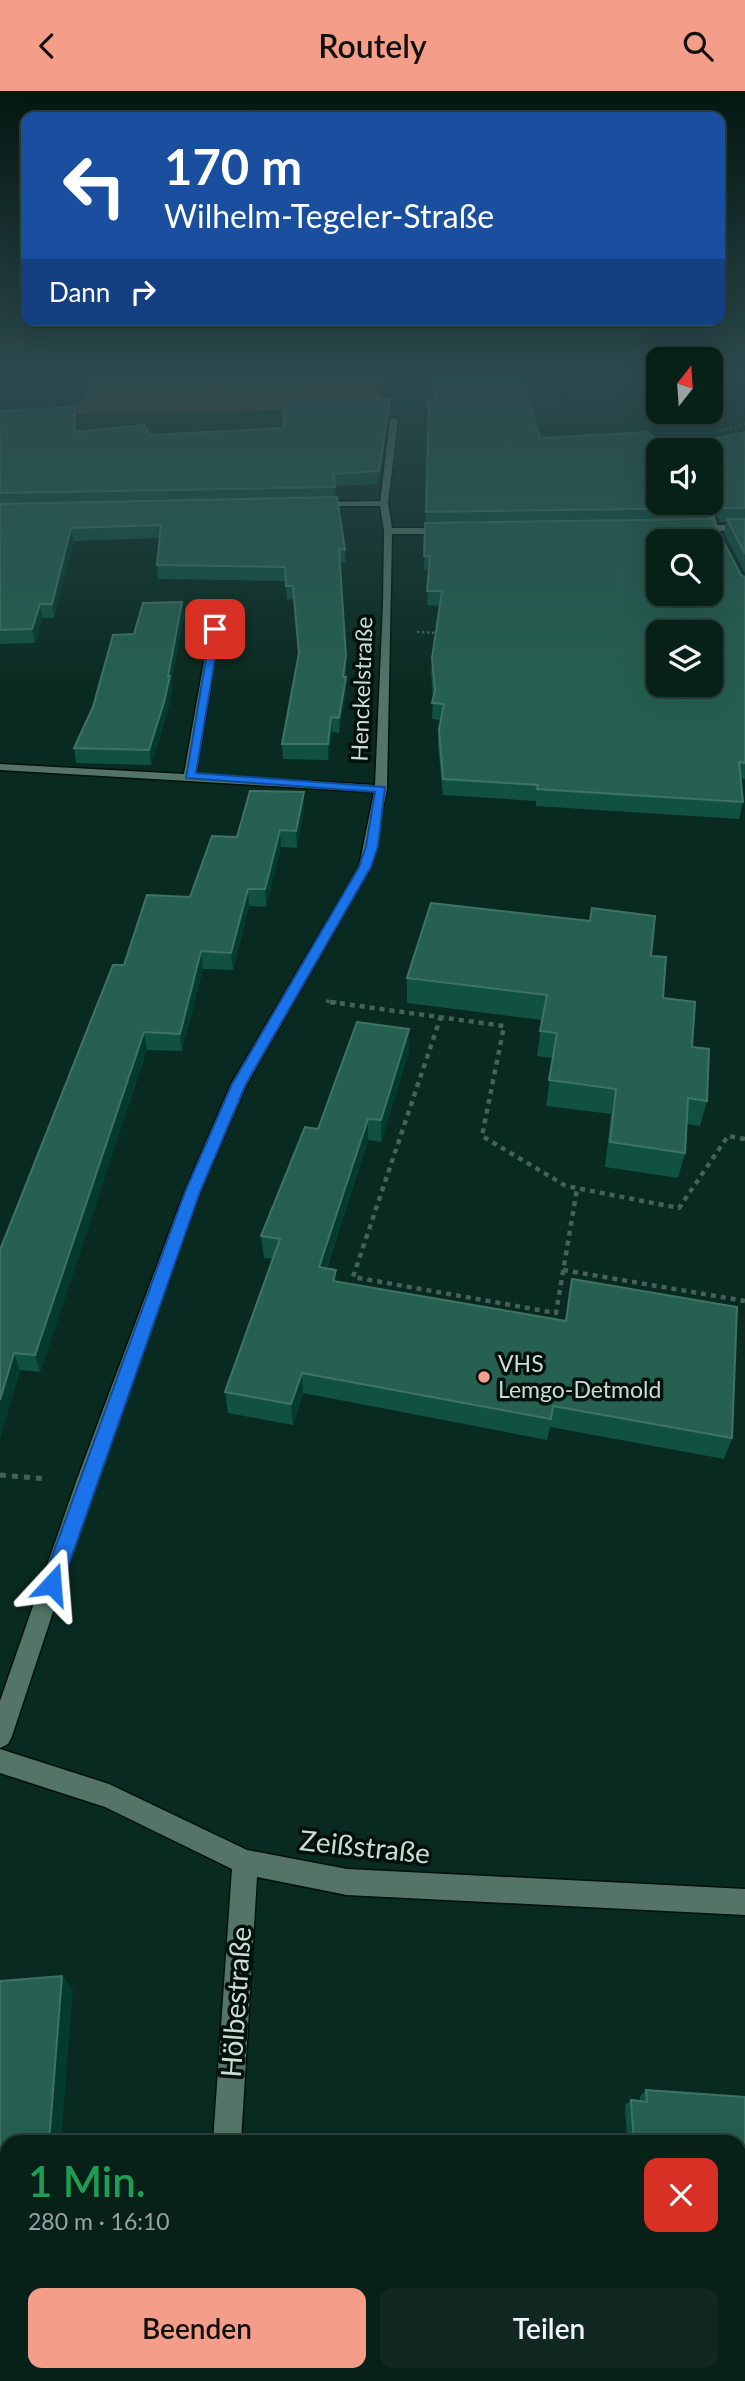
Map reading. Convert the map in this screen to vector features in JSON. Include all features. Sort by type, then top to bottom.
[{"type":"street","name":"Henckelstraße","points":[[0,1736],[86,1482],[192,1192],[239,1084],[365,867],[372,846],[381,789],[388,630],[388,531],[384,503],[387,482]]},
{"type":"street","points":[[304,505],[384,503]]},
{"type":"street","points":[[711,515],[715,529],[745,527]]},
{"type":"street","points":[[388,531],[456,531]]},
{"type":"street","points":[[190,776],[219,605]]},
{"type":"street","points":[[0,767],[381,789]]},
{"type":"street","name":"Zeißstraße","points":[[0,1761],[109,1796],[245,1862],[347,1882],[745,1902]]},
{"type":"street","name":"Hölbestraße","points":[[227,2135],[245,1862]]},
{"type":"path","points":[[388,630],[442,633]]},
{"type":"path","points":[[290,997],[363,1004],[504,1026],[482,1136],[566,1186],[679,1208],[728,1136],[745,1139]]},
{"type":"path","points":[[441,1016],[353,1277],[556,1313],[577,1189]]},
{"type":"path","points":[[563,1270],[745,1301]]},
{"type":"path","points":[[0,1475],[86,1482]]},
{"type":"building","points":[[0,482],[334,482],[335,487],[0,493]]},
{"type":"building","points":[[427,482],[646,482],[646,509],[426,512]]},
{"type":"building","points":[[723,482],[745,482],[745,508],[723,508]]},
{"type":"building","points":[[337,497],[345,550],[339,549],[346,656],[343,677],[346,677],[339,718],[331,717],[328,744],[282,744],[299,653],[293,586],[286,586],[285,567],[157,565],[161,525],[71,528],[52,604],[40,604],[32,629],[0,630],[0,504]]},
{"type":"building","points":[[712,519],[717,529],[646,529],[646,606],[723,606],[723,540],[741,575],[745,577],[745,763],[739,762],[743,802],[537,789],[538,785],[443,779],[439,729],[444,704],[432,703],[435,690],[432,658],[442,591],[427,591],[430,556],[424,556],[425,523]]},
{"type":"building","points":[[727,519],[745,519],[745,554]]},
{"type":"building","points":[[182,602],[170,676],[149,750],[74,748],[93,707],[113,635],[134,634],[143,603]]},
{"type":"building","points":[[250,791],[304,792],[296,831],[280,830],[265,889],[248,889],[231,953],[201,951],[180,1034],[144,1032],[35,1355],[14,1353],[0,1400],[0,1250],[113,965],[124,965],[147,895],[190,897],[212,836],[237,837]]},
{"type":"building","points":[[431,903],[590,921],[592,908],[655,916],[651,956],[666,957],[663,998],[695,1002],[692,1047],[709,1049],[707,1101],[688,1098],[685,1153],[610,1142],[616,1089],[549,1080],[557,1033],[540,1031],[547,995],[407,978]]},
{"type":"building","name":"VHS Lemgo-Detmold","points":[[357,1022],[409,1029],[381,1120],[368,1119],[319,1267],[336,1270],[333,1281],[566,1321],[572,1279],[737,1307],[732,1438],[553,1406],[551,1419],[302,1373],[291,1404],[225,1392],[280,1239],[261,1236],[305,1127],[318,1129]]},
{"type":"building","points":[[62,1976],[50,2135],[0,2135],[0,1981]]},
{"type":"building","points":[[646,2090],[745,2097],[745,2135],[634,2135],[631,2100],[647,2102]]},
{"type":"place","name":"VHS Lemgo-Detmold","points":[[484,1377]]},
{"type":"route","points":[[52,1584],[86,1482],[192,1192],[239,1084],[365,867],[372,846],[381,789],[190,776],[215,629]]}]
